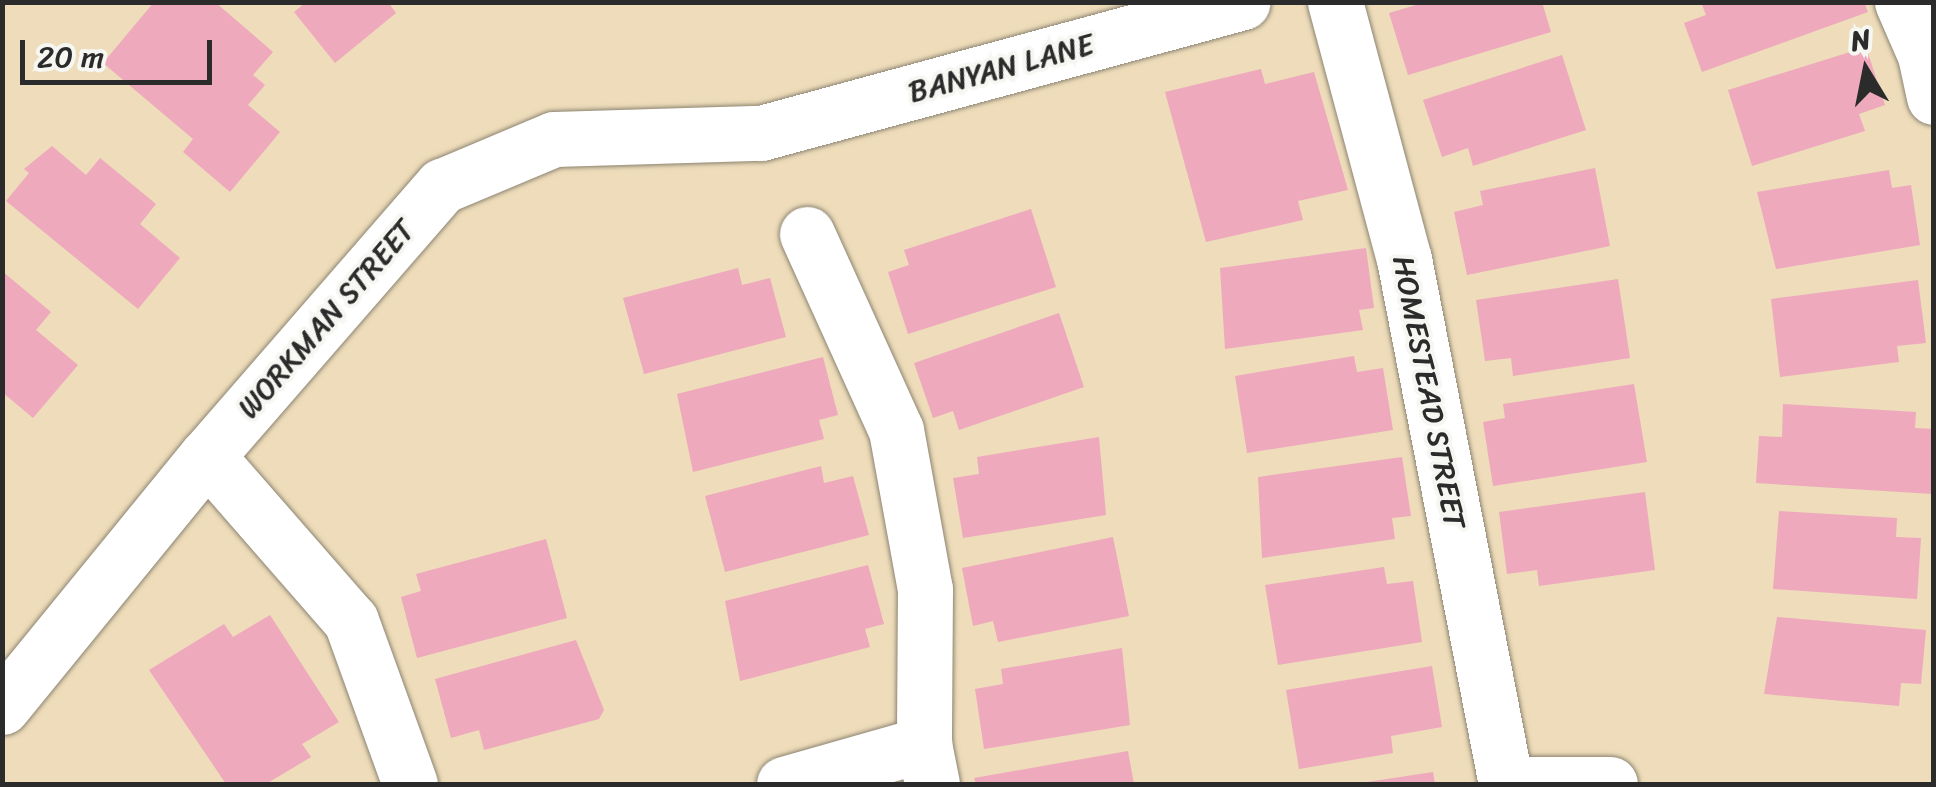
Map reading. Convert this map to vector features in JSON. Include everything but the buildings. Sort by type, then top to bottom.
[{"type":"street","name":"BANYAN LANE","points":[[761,134],[1242,2]]},
{"type":"street","name":"HOMESTEAD STREET","points":[[1335,2],[1404,259],[1508,784]]},
{"type":"street","points":[[1902,2],[1925,54],[1934,97]]},
{"type":"street","name":"WORKMAN STREET","points":[[2,707],[207,456],[442,186],[554,139],[761,134]]},
{"type":"street","points":[[784,784],[928,764],[925,590],[896,430],[807,234]]},
{"type":"street","points":[[207,456],[351,621],[410,784]]},
{"type":"street","points":[[1508,784],[1610,784]]}]
